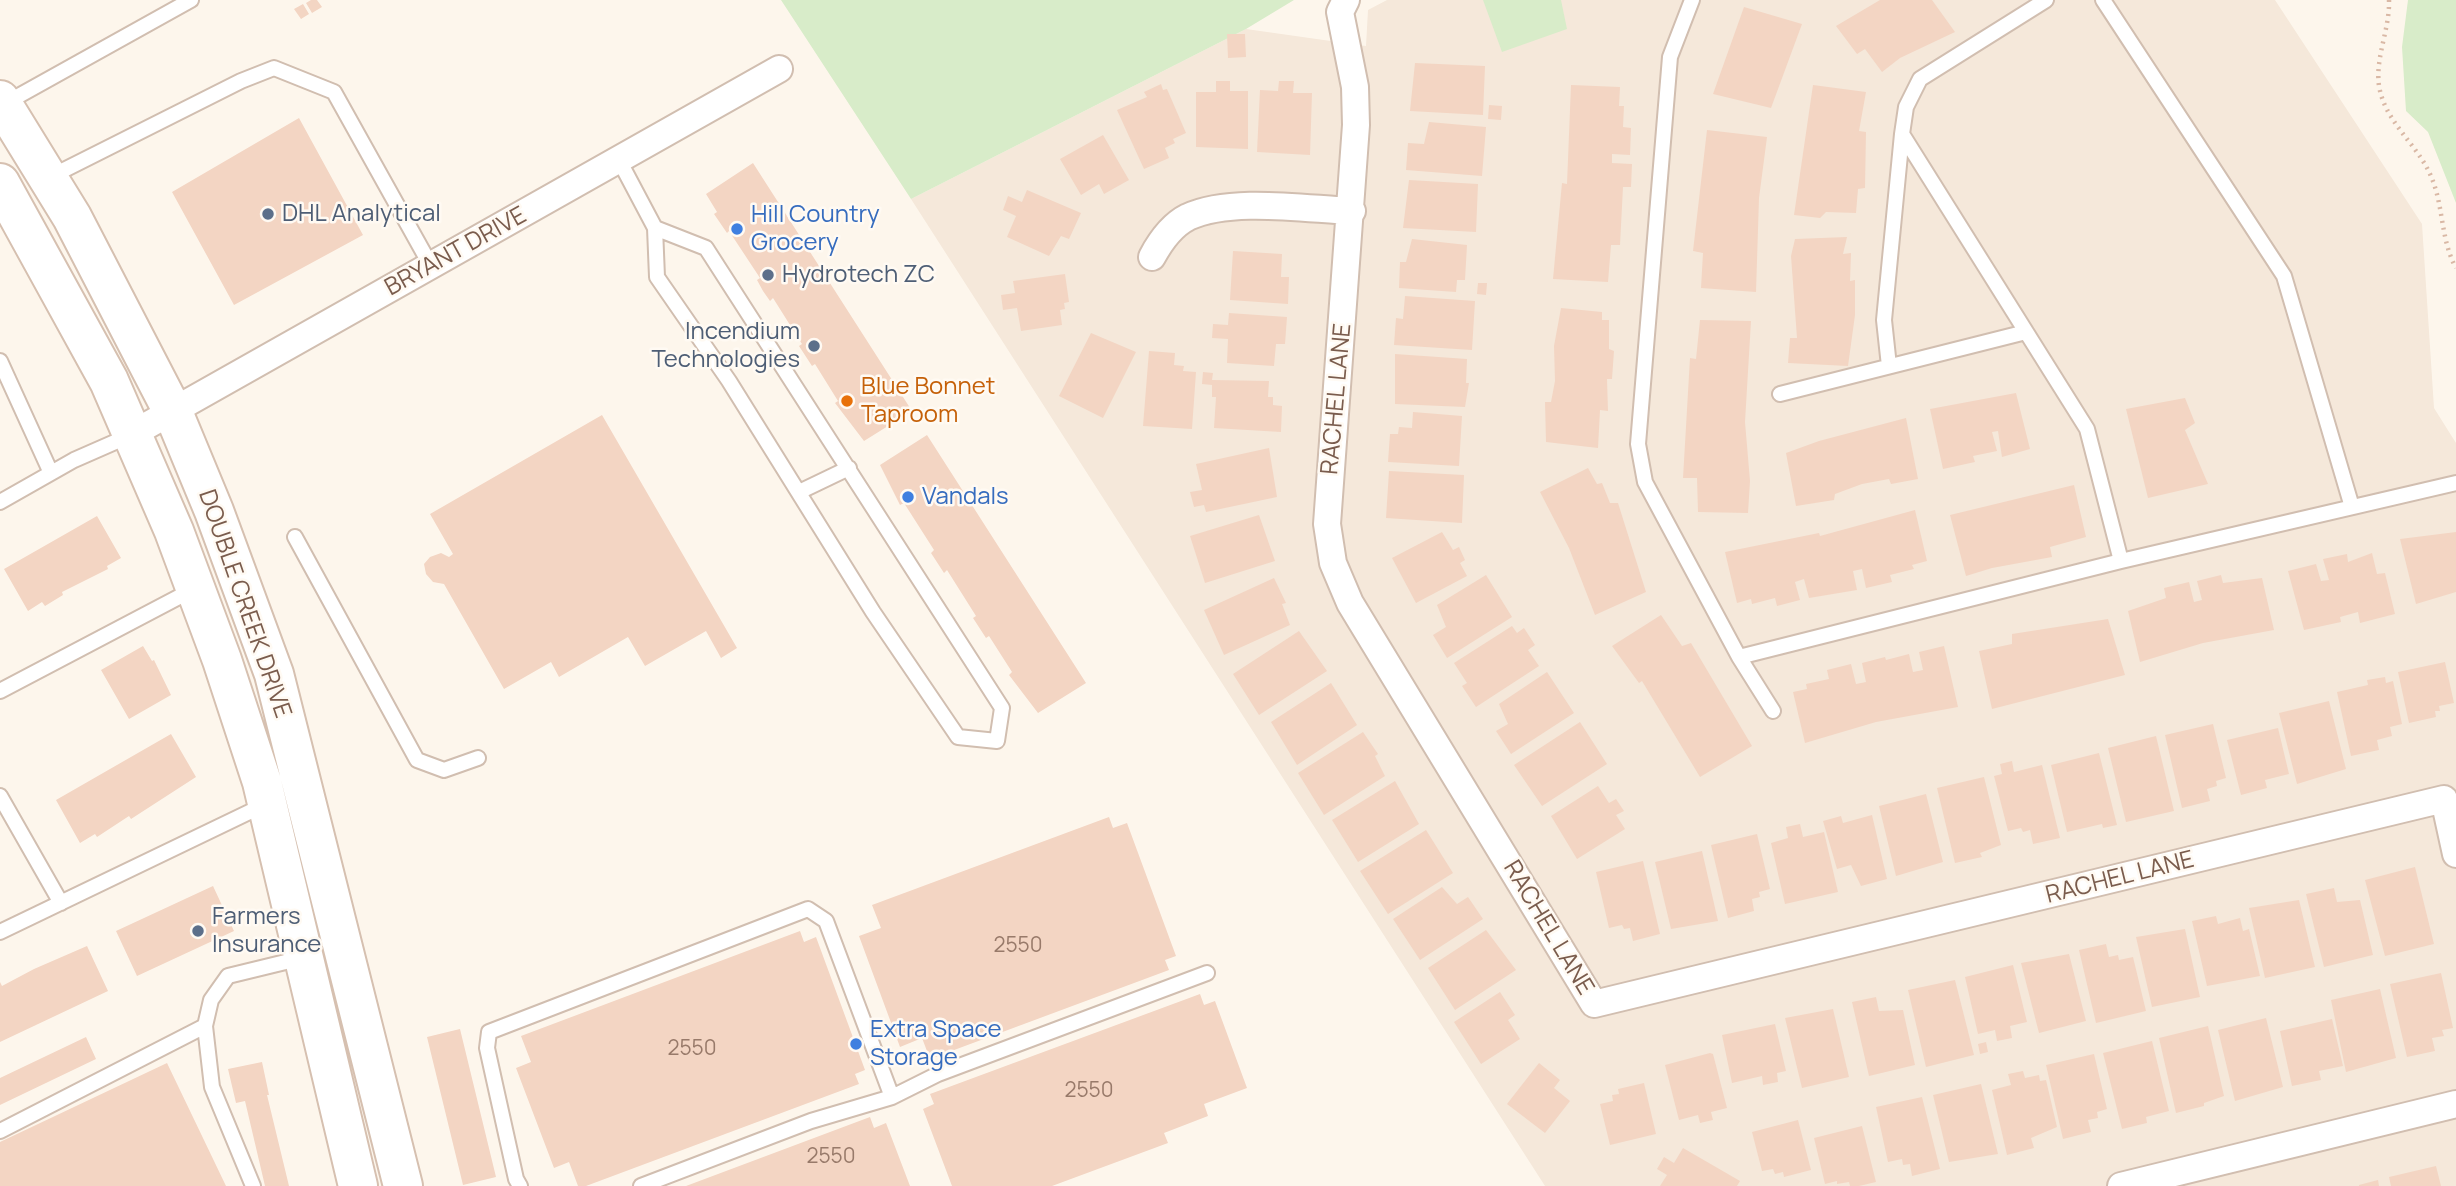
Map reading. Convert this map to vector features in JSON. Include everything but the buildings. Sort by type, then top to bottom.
[{"type":"street","name":"RACHEL LANE","points":[[1343,6],[1355,87],[1352,211],[1327,524],[1333,563],[1350,603],[1594,1004],[2444,800],[2456,854]]},
{"type":"street","name":"BRYANT DRIVE","points":[[132,434],[779,69]]},
{"type":"street","name":"DOUBLE CREEK DRIVE","points":[[1,102],[72,217],[173,412],[214,511],[274,674],[403,1186]]},
{"type":"street","name":"DOUBLE CREEK DRIVE","points":[[0,183],[103,369],[195,588],[222,660],[267,804],[358,1186]]},
{"type":"street","points":[[1152,257],[1162,239],[1187,218],[1217,209],[1264,207],[1352,211]]},
{"type":"street","points":[[2134,1184],[2456,1104]]},
{"type":"lane","points":[[1,102],[191,0]]},
{"type":"lane","points":[[1692,0],[1670,57],[1638,444],[1645,482],[1739,657],[1773,711]]},
{"type":"lane","points":[[1889,366],[1885,320],[1906,107],[1920,79],[2046,0]]},
{"type":"lane","points":[[2103,0],[2284,276],[2352,507]]},
{"type":"lane","points":[[48,178],[241,81],[274,68],[334,92],[430,266]]},
{"type":"lane","points":[[1902,134],[2087,429],[2121,561]]},
{"type":"lane","points":[[619,160],[655,228],[657,276],[729,381],[873,612],[958,737],[997,741],[1002,708],[706,248],[655,228]]},
{"type":"lane","points":[[1780,394],[2026,332]]},
{"type":"lane","points":[[0,361],[51,474]]},
{"type":"lane","points":[[0,502],[132,434]]},
{"type":"lane","points":[[799,492],[849,468]]},
{"type":"lane","points":[[1739,657],[2121,561],[2456,483]]},
{"type":"lane","points":[[295,537],[417,760],[444,770],[478,758]]},
{"type":"lane","points":[[0,691],[195,588]]},
{"type":"lane","points":[[0,796],[61,903]]},
{"type":"lane","points":[[0,932],[267,804]]},
{"type":"lane","points":[[520,1186],[516,1179],[487,1048],[489,1032],[808,909],[826,921],[892,1097]]},
{"type":"lane","points":[[253,1186],[212,1087],[205,1026],[211,1000],[228,976],[303,957]]},
{"type":"lane","points":[[641,1186],[811,1121],[892,1097],[938,1074],[1207,973]]},
{"type":"lane","points":[[0,1131],[205,1026]]},
{"type":"path","points":[[2389,0],[2390,16],[2380,55],[2379,86],[2392,120],[2430,174],[2441,227],[2456,268]]},
{"type":"shaded area","points":[[1387,0],[2275,0],[2422,224],[2434,408],[2456,443],[2456,1186],[1545,1186],[911,199],[1246,29],[1366,46],[1368,10]]},
{"type":"green space","points":[[781,0],[1294,0],[1246,29],[911,199]]},
{"type":"green space","points":[[1483,0],[1561,0],[1567,29],[1502,52]]},
{"type":"green space","points":[[2408,0],[2456,0],[2456,203],[2428,132],[2406,111],[2402,47]]},
{"type":"place","name":"DHL Analytical","points":[[268,214]]},
{"type":"place","name":"Hill Country Grocery","points":[[737,229]]},
{"type":"place","name":"Hydrotech ZC","points":[[768,275]]},
{"type":"place","name":"Incendium Technologies","points":[[814,346]]},
{"type":"place","name":"Blue Bonnet Taproom","points":[[847,401]]},
{"type":"place","name":"Vandals","points":[[908,497]]},
{"type":"place","name":"Farmers Insurance","points":[[198,931]]},
{"type":"place","name":"Extra Space Storage","points":[[856,1044]]}]
